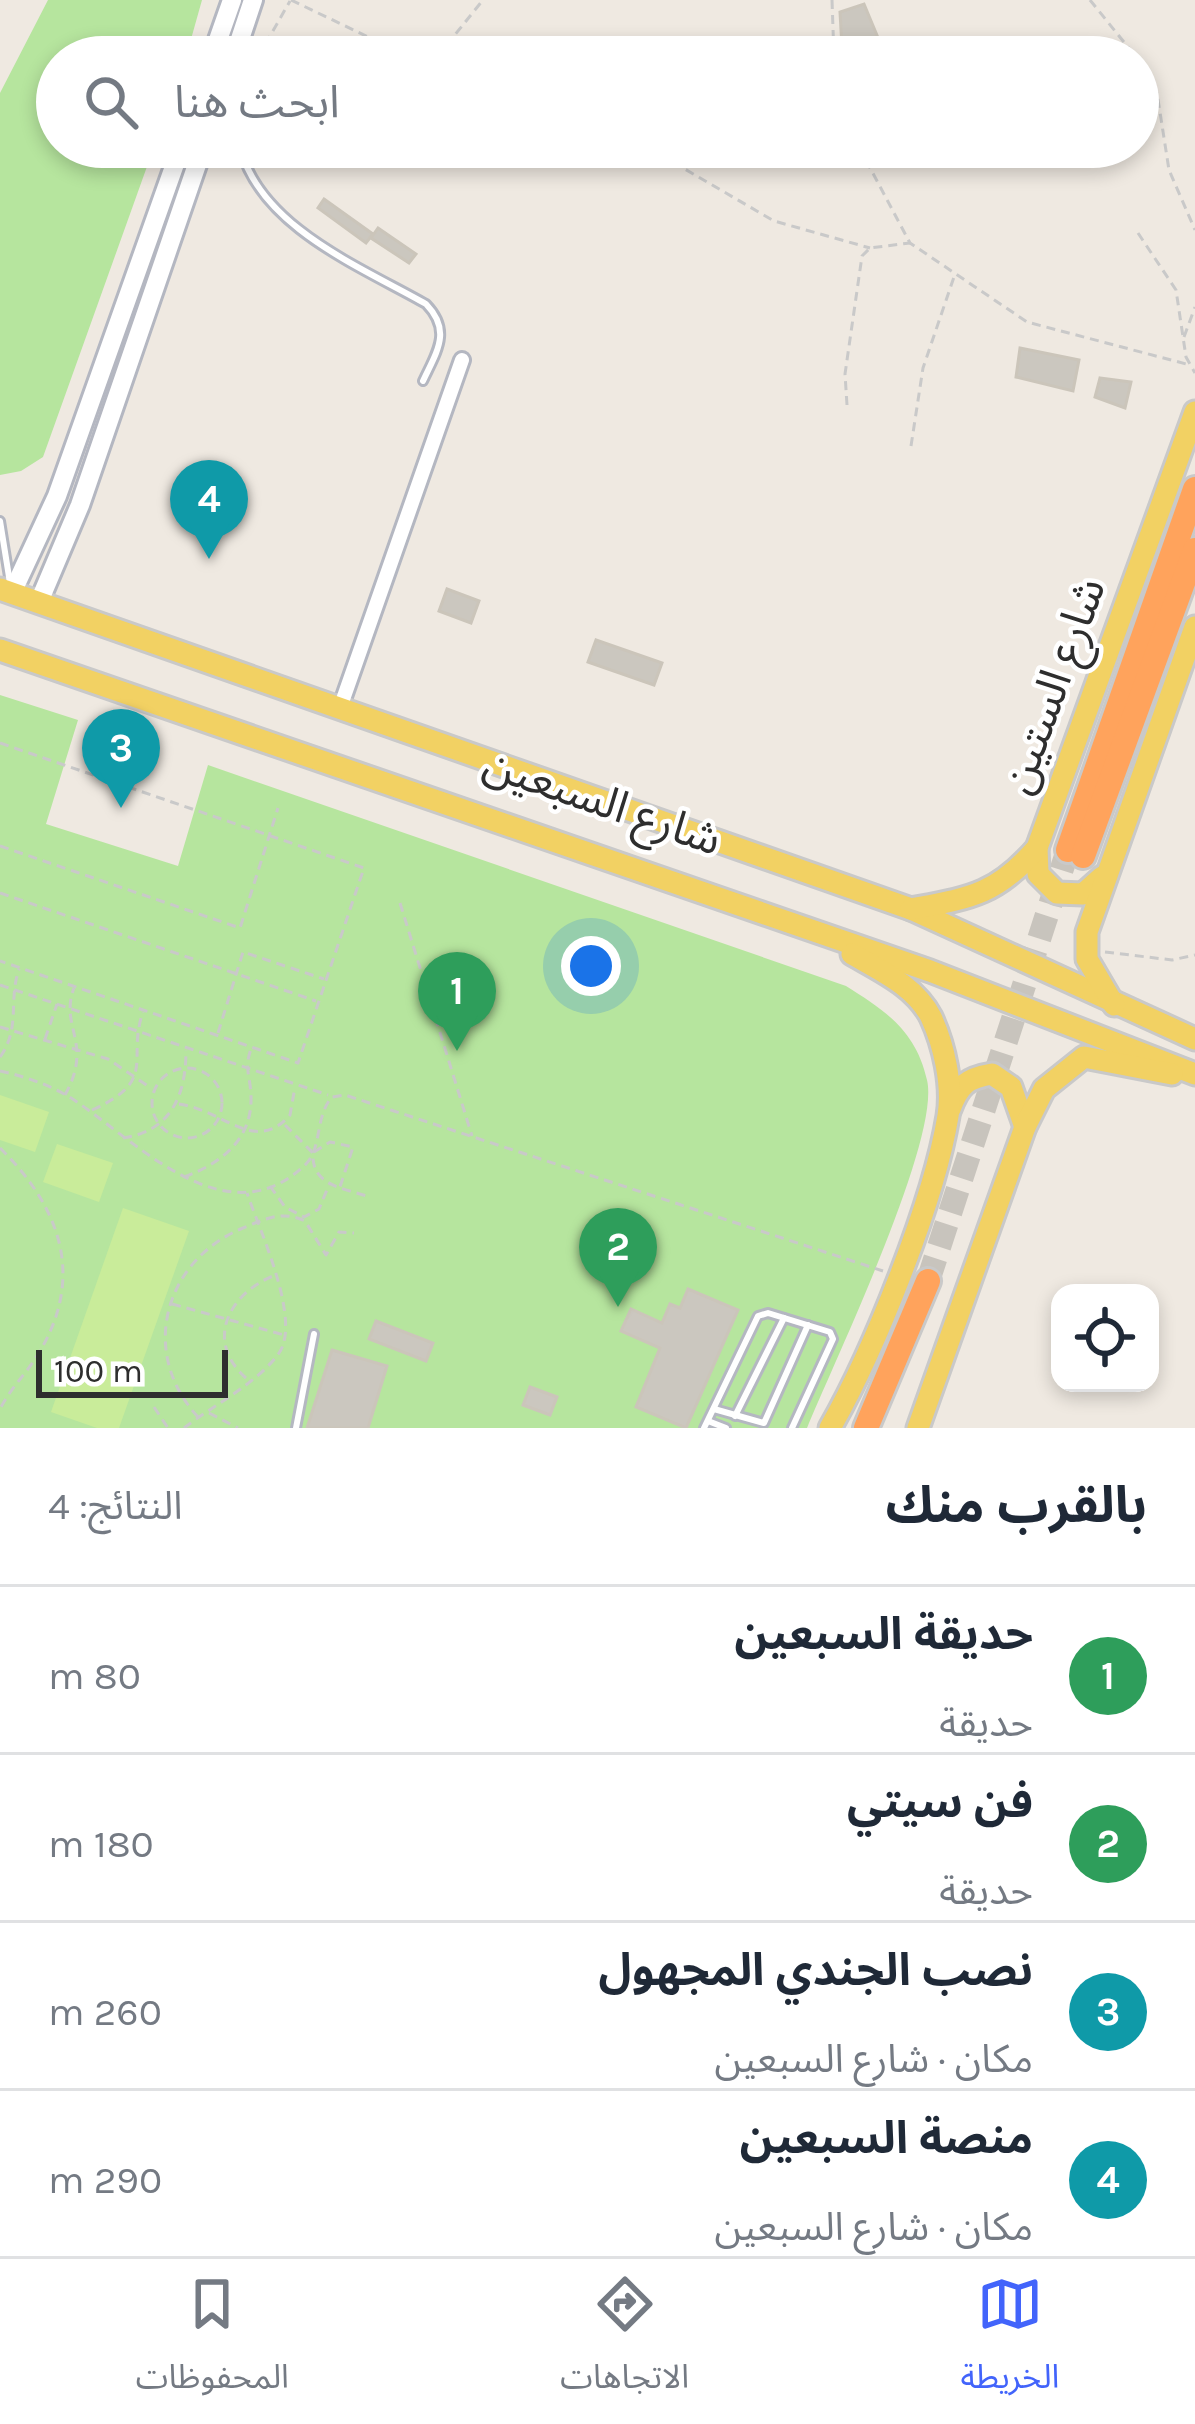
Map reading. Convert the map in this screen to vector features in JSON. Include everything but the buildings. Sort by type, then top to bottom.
[{"type":"highway","name":"شارع الستين","points":[[1195,488],[1076,853],[1195,550]]},
{"type":"highway","points":[[866,1428],[935,1282],[883,1428]]},
{"type":"main road","name":"شارع الستين","points":[[910,909],[996,888],[1037,848],[1195,412]]},
{"type":"main road","name":"شارع السبعين","points":[[6,591],[910,909],[1195,1039]]},
{"type":"main road","points":[[1114,1005],[1086,950],[1103,877],[1195,627]]},
{"type":"main road","name":"شارع السبعين","points":[[0,650],[805,927],[1122,1042],[1195,1077]]},
{"type":"main road","points":[[1037,848],[1038,874],[1057,893],[1083,894],[1103,877]]},
{"type":"main road","points":[[805,927],[901,982],[929,1012],[945,1058],[949,1112]]},
{"type":"main road","points":[[918,1428],[1025,1127],[1044,1089],[1084,1057],[1195,1077]]},
{"type":"main road","points":[[830,1428],[897,1276],[956,1091],[970,1078],[992,1074],[1011,1087],[1025,1127]]},
{"type":"street","points":[[219,36],[232,0]]},
{"type":"street","points":[[241,36],[253,0]]},
{"type":"street","points":[[6,591],[57,496],[174,168]]},
{"type":"street","points":[[39,602],[80,505],[196,168]]},
{"type":"street","points":[[340,708],[462,360]]},
{"type":"lane","points":[[245,168],[298,228],[426,304],[439,318],[443,336],[423,380]]},
{"type":"lane","points":[[0,521],[6,591]]},
{"type":"lane","points":[[726,1428],[706,1425],[758,1316],[808,1325],[833,1339],[792,1428]]},
{"type":"lane","points":[[735,1416],[784,1318]]},
{"type":"lane","points":[[714,1409],[764,1424],[808,1325]]},
{"type":"lane","points":[[296,1428],[314,1334]]},
{"type":"path","points":[[270,36],[291,0],[366,36]]},
{"type":"path","points":[[454,36],[483,0]]},
{"type":"path","points":[[832,0],[833,36]]},
{"type":"path","points":[[1090,0],[1119,36]]},
{"type":"path","points":[[1159,107],[1169,170],[1195,230]]},
{"type":"path","points":[[684,168],[774,220],[870,248],[910,243]]},
{"type":"path","points":[[870,168],[910,243],[1027,322],[1190,365]]},
{"type":"path","points":[[1138,232],[1176,290],[1183,339],[1195,373]]},
{"type":"path","points":[[848,405],[845,374],[859,269],[870,248]]},
{"type":"path","points":[[911,446],[923,368],[955,274]]},
{"type":"path","points":[[1183,339],[1195,308]]},
{"type":"path","points":[[0,743],[364,868],[298,1063],[0,961]]},
{"type":"path","points":[[0,846],[240,928],[278,808]]},
{"type":"path","points":[[0,892],[319,1002]]},
{"type":"path","points":[[400,903],[472,1138]]},
{"type":"path","points":[[1086,950],[1172,960],[1195,956]]},
{"type":"path","points":[[217,1035],[243,952],[324,979]]},
{"type":"path","points":[[0,1057],[14,1031],[12,989],[20,968]]},
{"type":"path","points":[[0,985],[332,1096],[365,1099],[897,1276]]},
{"type":"path","points":[[65,1095],[81,1055],[67,1007],[74,986]]},
{"type":"path","points":[[44,1040],[57,1004]]},
{"type":"path","points":[[89,1111],[122,1093],[134,1076],[141,1052],[136,1031],[144,1010]]},
{"type":"path","points":[[0,1027],[118,1064],[153,1089]]},
{"type":"path","points":[[184,1177],[221,1160],[244,1131],[251,1096],[245,1067],[252,1047]]},
{"type":"path","points":[[122,1138],[159,1124],[178,1104],[186,1048]]},
{"type":"path","points":[[186,1067],[208,1074],[219,1087],[220,1116],[198,1137],[181,1138],[159,1124],[151,1103],[153,1089],[169,1071],[186,1067]]},
{"type":"path","points":[[0,1071],[65,1095],[122,1138],[210,1188],[246,1191],[269,1184],[294,1173],[330,1142],[353,1147],[340,1187]]},
{"type":"path","points":[[178,1104],[220,1116],[244,1131],[266,1132],[284,1122],[293,1108],[294,1084]]},
{"type":"path","points":[[332,1096],[325,1105],[313,1154],[314,1170],[330,1184],[367,1196]]},
{"type":"path","points":[[284,1122],[313,1154]]},
{"type":"path","points":[[0,1148],[47,1205],[67,1260],[62,1297],[47,1337],[0,1409]]},
{"type":"path","points":[[269,1184],[296,1217],[319,1235],[326,1255],[338,1232],[355,1234]]},
{"type":"path","points":[[198,1417],[179,1390],[166,1357],[170,1304],[179,1280],[204,1250],[256,1222],[319,1209],[330,1184]]},
{"type":"path","points":[[184,1428],[278,1354],[286,1336],[282,1298],[246,1191]]},
{"type":"path","points":[[247,1379],[226,1352],[226,1320],[237,1297],[274,1276]]},
{"type":"path","points":[[170,1304],[286,1336]]},
{"type":"path","points":[[154,1407],[168,1428]]},
{"type":"path","points":[[205,1412],[238,1428]]},
{"type":"green space","points":[[48,0],[202,0],[192,36],[36,36],[36,168],[146,168],[43,457],[21,471],[0,475],[0,93]]},
{"type":"green space","points":[[0,695],[78,720],[46,824],[178,866],[208,765],[846,986],[886,1014],[907,1035],[922,1063],[927,1109],[902,1199],[807,1428],[0,1428]]},
{"type":"green space","points":[[0,1095],[49,1112],[35,1152],[0,1140]]},
{"type":"green space","points":[[57,1144],[113,1163],[99,1202],[43,1182]]},
{"type":"green space","points":[[123,1208],[189,1231],[119,1428],[97,1428],[51,1412]]},
{"type":"tunnel","points":[[928,1281],[1068,850]]},
{"type":"place","name":"منصة السبعين","points":[[209,559]]},
{"type":"place","name":"نصب الجندي المجهول","points":[[121,808]]},
{"type":"place","name":"حديقة السبعين","points":[[457,1051]]},
{"type":"place","name":"فن سيتي","points":[[618,1307]]}]
